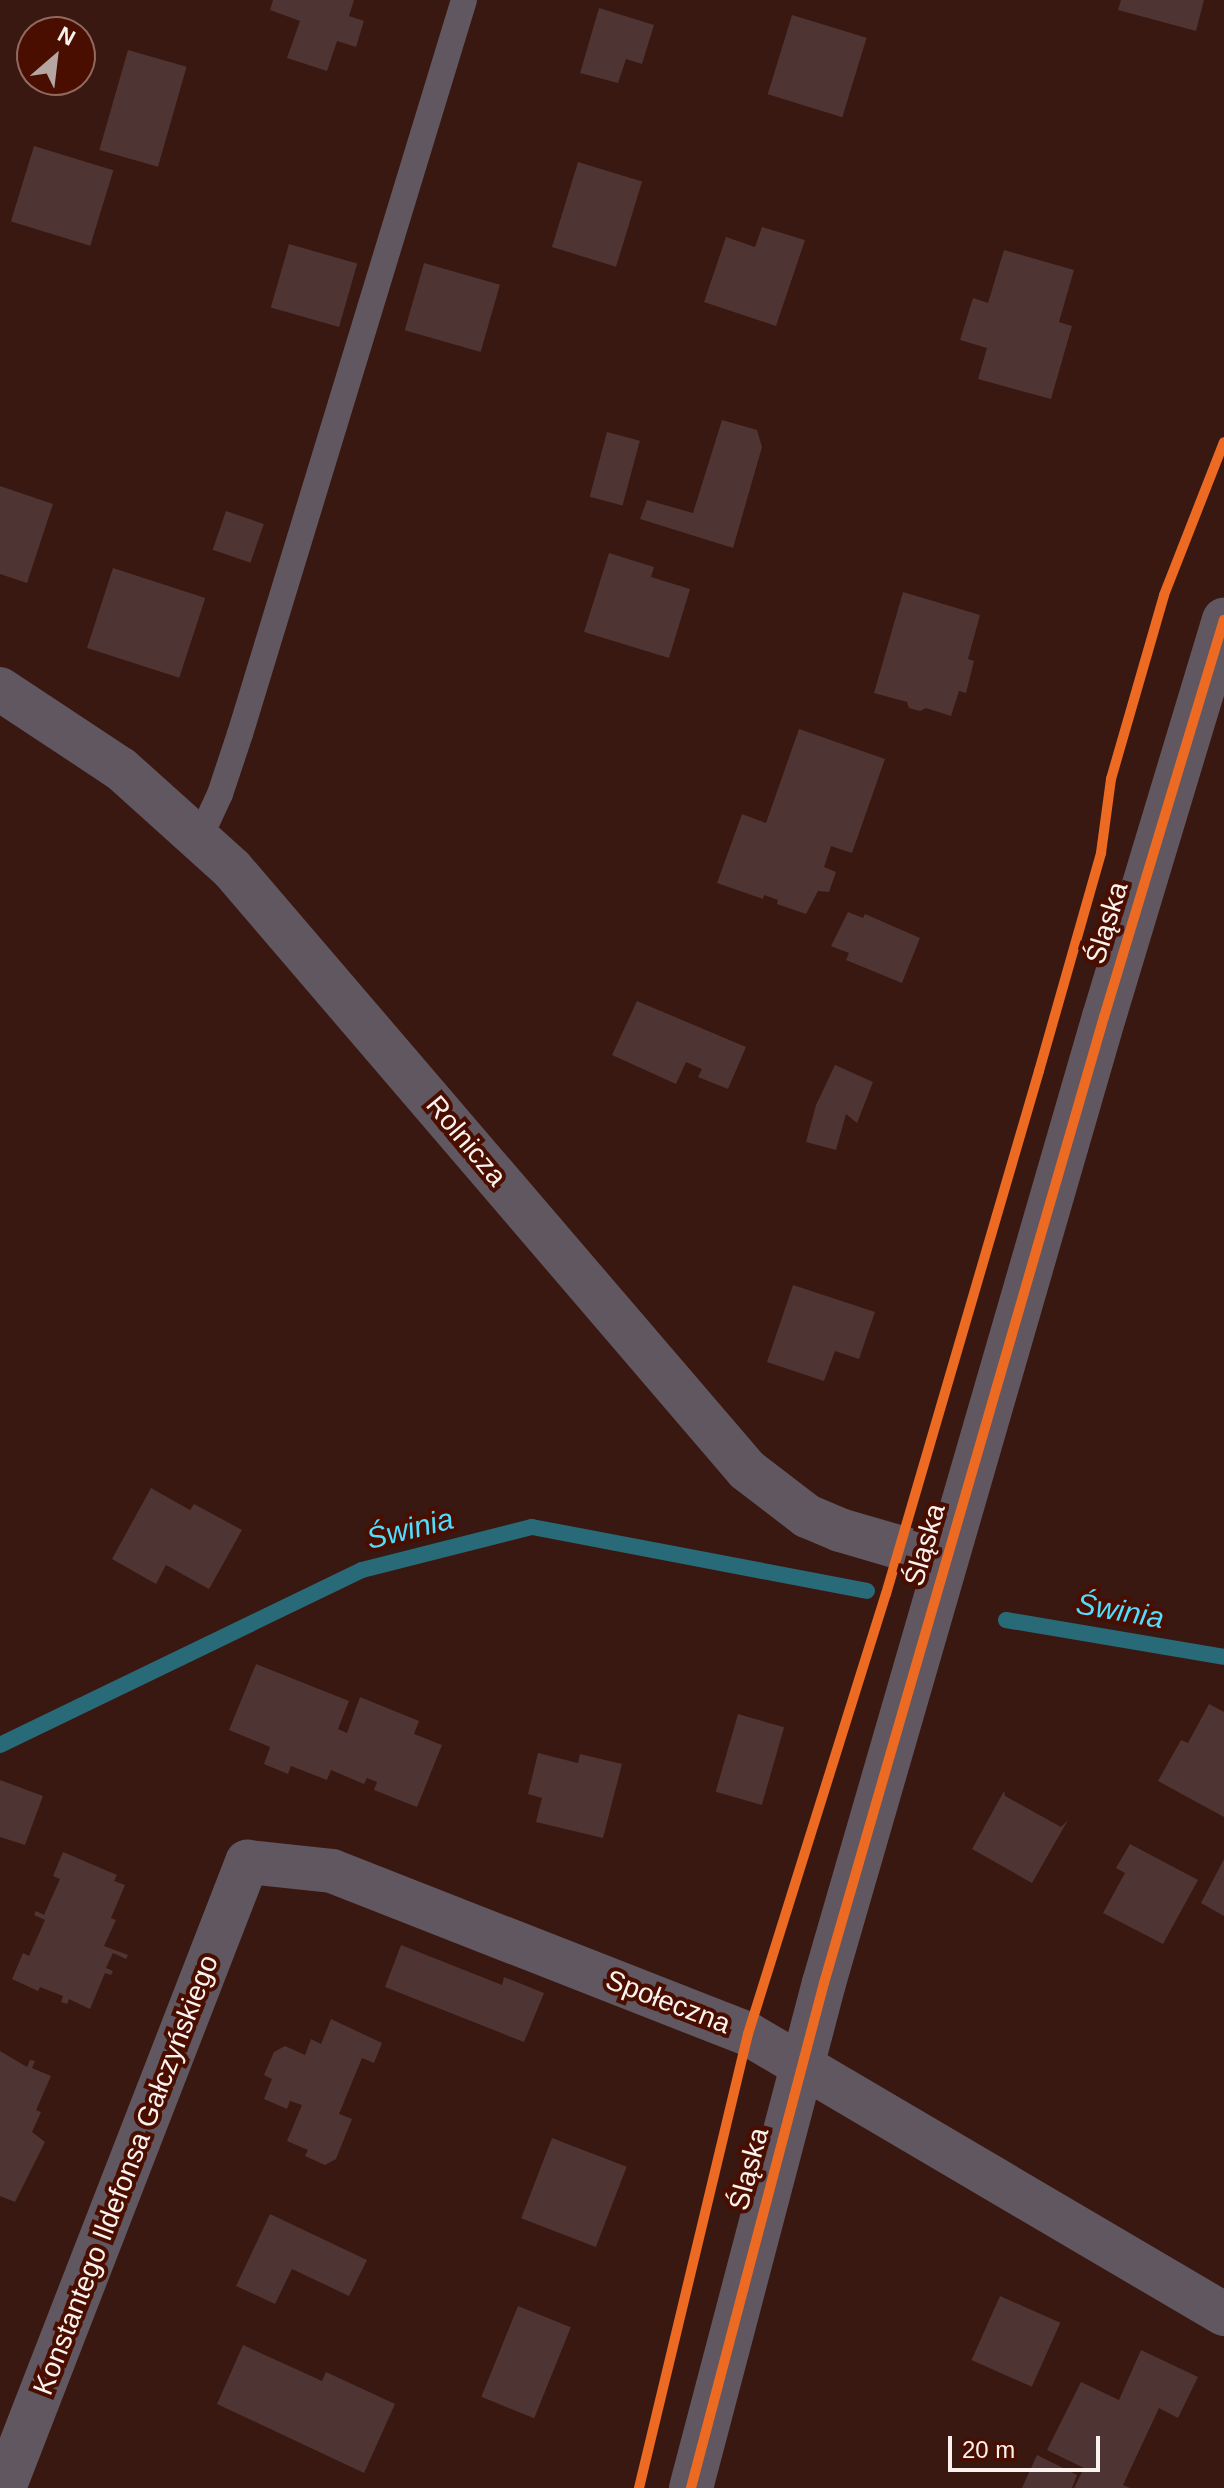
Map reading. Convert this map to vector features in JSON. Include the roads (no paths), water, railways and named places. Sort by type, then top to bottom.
[{"type":"street","name":"Śląska","points":[[691,2488],[802,2062],[946,1561],[1224,620]]},
{"type":"street","name":"Rolnicza","points":[[0,689],[121,769],[200,837],[277,918],[747,1470],[807,1516],[840,1530],[946,1561]]},
{"type":"street","name":"Społeczna","points":[[247,1862],[332,1871],[748,2034],[802,2062],[1224,2314]]},
{"type":"street","name":"Konstantego Ildefonsa Gałczyńskiego","points":[[4,2488],[247,1862]]},
{"type":"lane","points":[[200,837],[220,794],[240,734],[464,0]]},
{"type":"waterway","name":"Świnia","points":[[0,1745],[362,1570],[532,1527],[867,1591]]},
{"type":"waterway","name":"Świnia","points":[[1006,1620],[1224,1657]]}]
